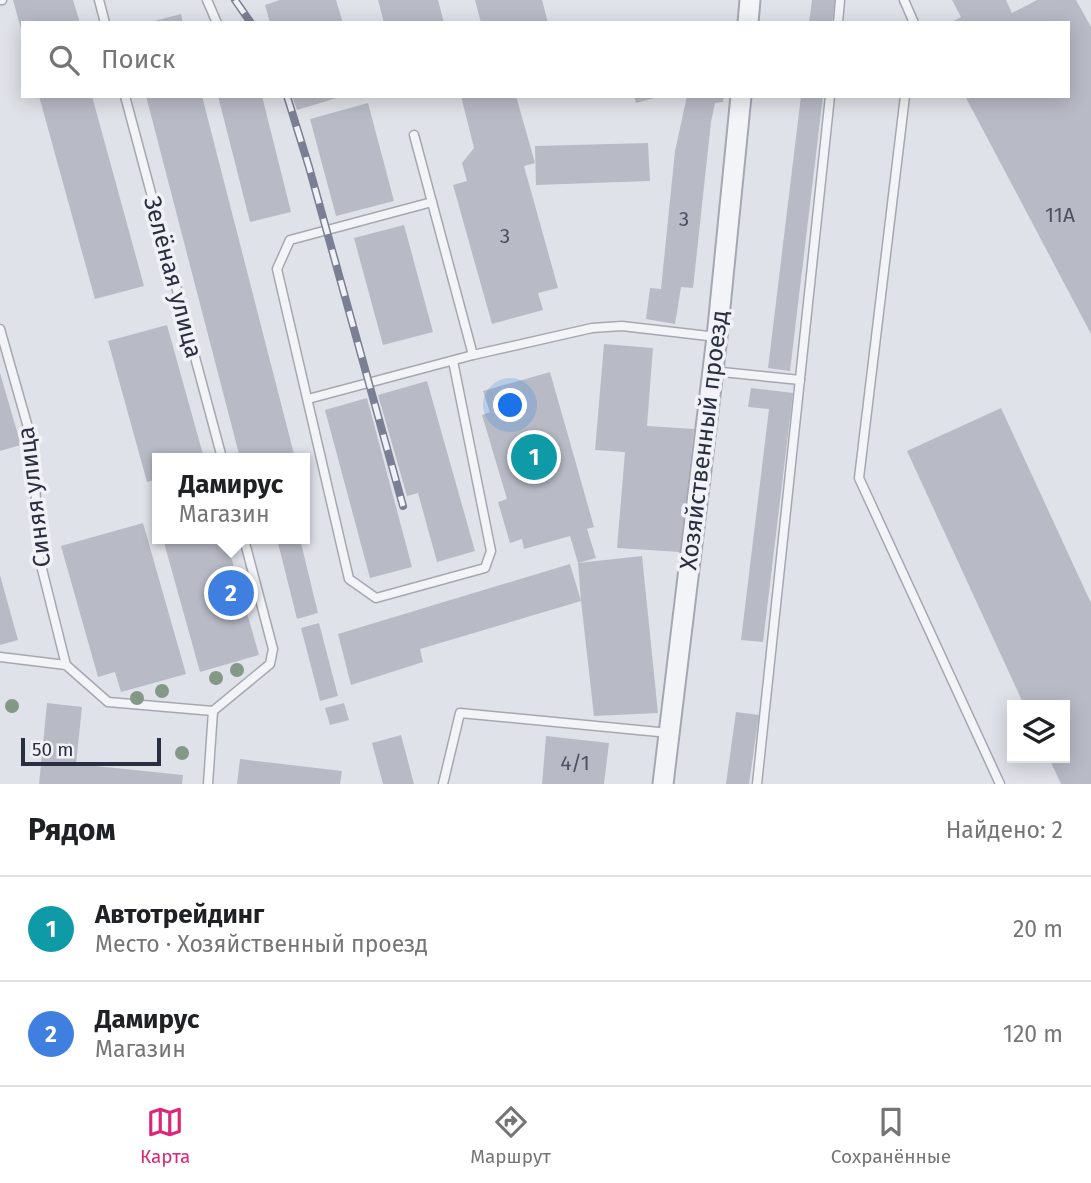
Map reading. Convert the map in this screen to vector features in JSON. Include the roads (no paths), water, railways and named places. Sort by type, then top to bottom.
[{"type":"street","points":[[748,21],[750,0]]},
{"type":"street","name":"Хозяйственный проезд","points":[[663,784],[717,337],[741,98]]},
{"type":"lane","points":[[99,0],[104,21]]},
{"type":"lane","points":[[207,0],[216,21]]},
{"type":"lane","points":[[838,21],[840,0]]},
{"type":"lane","points":[[904,0],[913,21]]},
{"type":"lane","name":"Зелёная улица","points":[[126,98],[221,453]]},
{"type":"lane","points":[[757,784],[830,98]]},
{"type":"lane","points":[[905,98],[859,478],[1000,784]]},
{"type":"lane","points":[[414,135],[472,355]]},
{"type":"lane","points":[[432,202],[290,240],[277,269],[349,579],[376,598],[485,568],[491,551],[453,361]]},
{"type":"lane","points":[[308,399],[472,355],[592,328],[622,326],[717,337]]},
{"type":"lane","name":"Синяя улица","points":[[0,329],[33,446],[38,557],[66,665]]},
{"type":"lane","points":[[712,371],[800,380]]},
{"type":"lane","points":[[0,657],[66,665],[108,702],[213,710],[270,664],[273,649],[245,544]]},
{"type":"lane","points":[[208,784],[213,710]]},
{"type":"lane","points":[[443,784],[460,713],[669,733]]},
{"type":"railway","points":[[235,0],[250,21]]},
{"type":"railway","points":[[288,98],[403,506]]},
{"type":"place","name":"Автотрейдинг","points":[[534,457]]},
{"type":"place","name":"Дамирус","points":[[231,593]]}]
